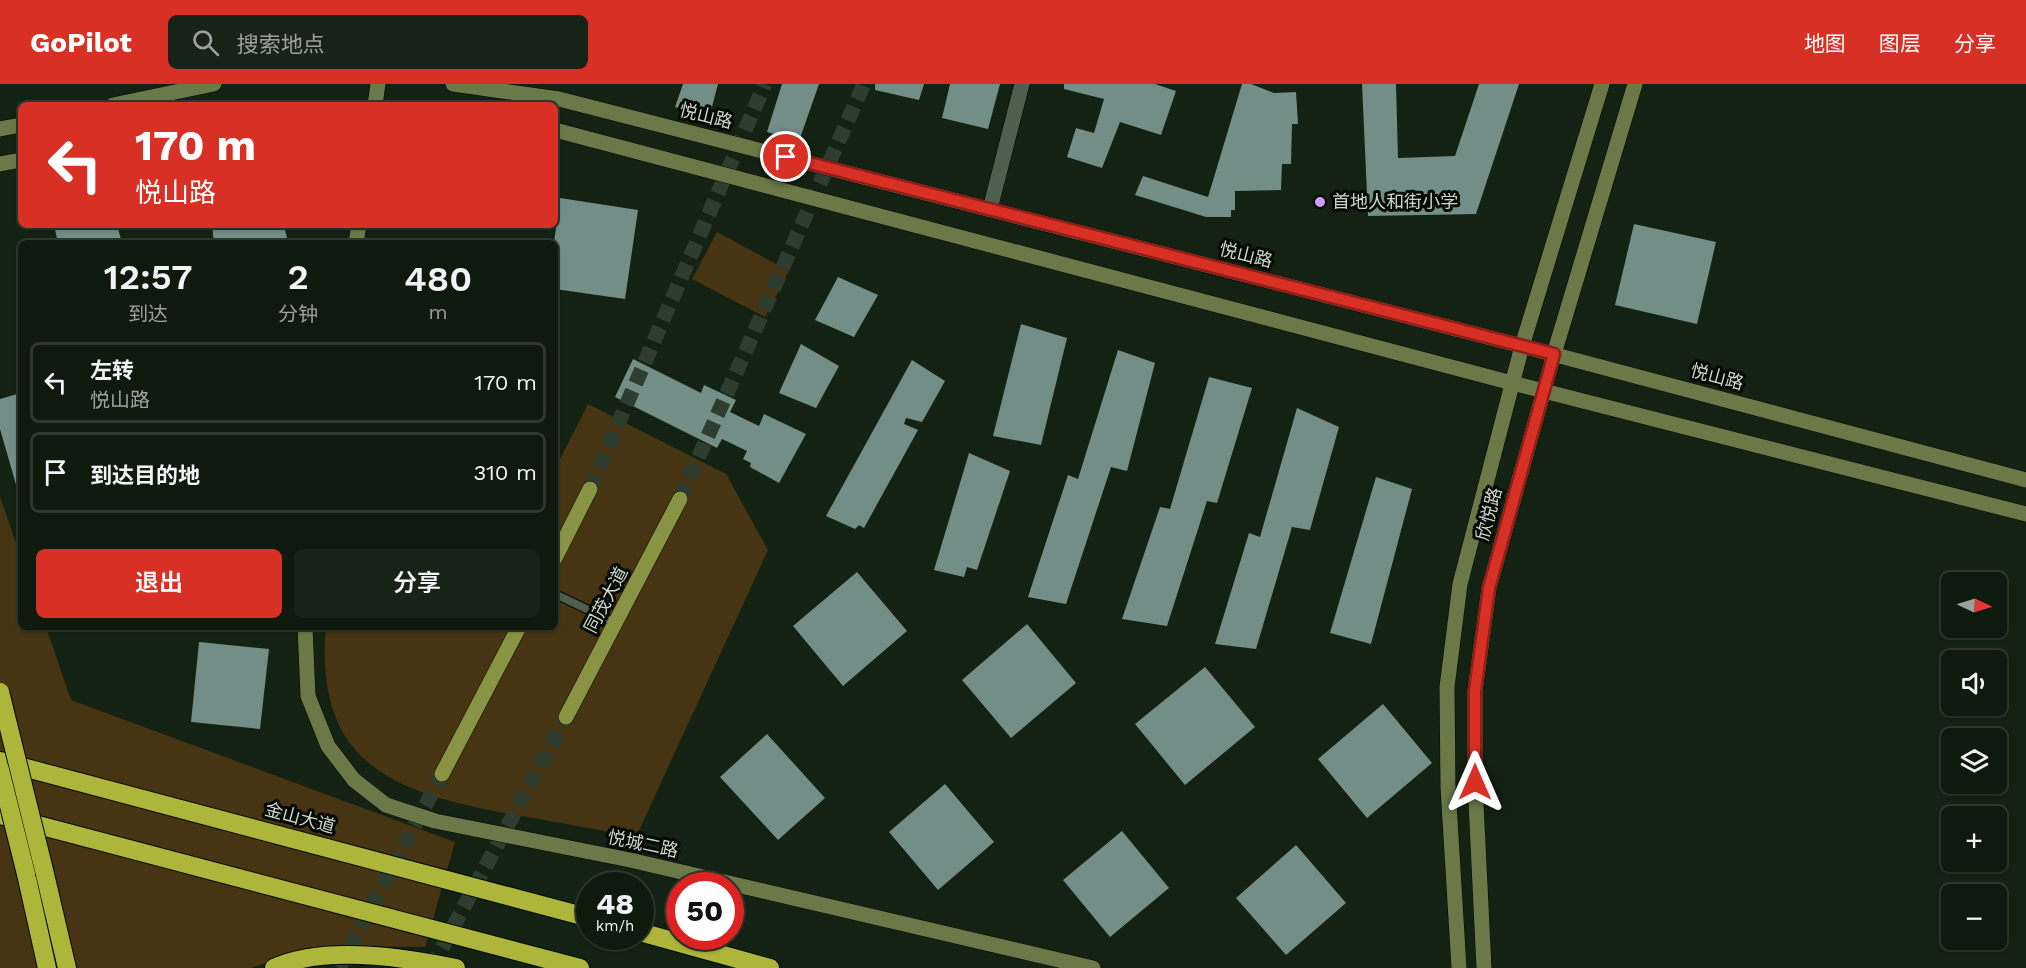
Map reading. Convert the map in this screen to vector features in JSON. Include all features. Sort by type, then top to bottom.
[{"type":"highway","points":[[0,692],[67,968]]},
{"type":"highway","name":"金山大道","points":[[0,761],[576,914]]},
{"type":"highway","points":[[0,770],[47,968]]},
{"type":"highway","points":[[0,814],[580,968]]},
{"type":"highway","points":[[654,936],[770,968]]},
{"type":"highway","points":[[274,968],[288,962],[347,955],[424,961],[456,968]]},
{"type":"main road","points":[[127,102],[214,84]]},
{"type":"main road","points":[[375,102],[378,84]]},
{"type":"main road","name":"悦山路","points":[[453,84],[559,99],[1522,345],[2026,480]]},
{"type":"main road","name":"欣悦路","points":[[1459,968],[1448,787],[1447,687],[1460,584],[1522,345],[1602,84]]},
{"type":"main road","name":"欣悦路","points":[[1484,968],[1475,782],[1475,691],[1489,588],[1554,354],[1635,84]]},
{"type":"main road","points":[[0,129],[18,126]]},
{"type":"main road","points":[[558,131],[1512,383],[2026,514]]},
{"type":"main road","points":[[0,164],[18,161]]},
{"type":"main road","points":[[558,552],[591,489]]},
{"type":"main road","name":"同茂大道","points":[[566,717],[680,499]]},
{"type":"main road","name":"悦城二路","points":[[305,630],[308,696],[328,746],[354,780],[386,805],[435,822],[630,861],[1093,968]]},
{"type":"main road","points":[[442,774],[517,630]]},
{"type":"street","points":[[990,209],[1022,84]]},
{"type":"lane","points":[[558,595],[616,623]]},
{"type":"shaded area","points":[[717,232],[789,271],[765,317],[692,279]]},
{"type":"shaded area","points":[[588,404],[726,474],[768,550],[636,837],[468,806],[398,782],[370,764],[348,741],[333,711],[326,674],[326,630],[558,630],[558,463]]},
{"type":"shaded area","points":[[0,497],[18,548],[18,630],[47,630],[71,700],[455,842],[425,947],[322,946],[251,968],[0,968]]},
{"type":"building","points":[[683,84],[718,84],[709,118],[675,107]]},
{"type":"building","points":[[782,84],[819,84],[799,141],[767,132]]},
{"type":"building","points":[[875,84],[924,84],[919,100],[875,90]]},
{"type":"building","points":[[950,84],[1000,84],[988,129],[942,118]]},
{"type":"building","points":[[1064,84],[1155,84],[1176,91],[1161,135],[1120,122],[1102,168],[1067,157],[1076,128],[1094,133],[1104,99],[1064,89]]},
{"type":"building","points":[[1242,84],[1251,84],[1274,93],[1296,92],[1298,124],[1292,124],[1291,164],[1282,164],[1281,190],[1235,191],[1235,210],[1231,210],[1231,217],[1206,217],[1135,195],[1143,176],[1208,197]]},
{"type":"building","points":[[1362,84],[1396,84],[1398,158],[1455,156],[1479,84],[1519,84],[1476,214],[1368,216]]},
{"type":"building","points":[[560,198],[638,210],[625,299],[558,289],[558,240],[554,240],[556,228],[558,228]]},
{"type":"building","points":[[1634,224],[1716,242],[1697,324],[1615,305]]},
{"type":"building","points":[[55,228],[118,228],[121,240],[57,240]]},
{"type":"building","points":[[212,228],[285,228],[287,240],[214,240]]},
{"type":"building","points":[[838,277],[878,295],[854,337],[815,320]]},
{"type":"building","points":[[1021,324],[1067,338],[1041,445],[993,436]]},
{"type":"building","points":[[801,344],[839,366],[816,408],[779,393]]},
{"type":"building","points":[[1118,350],[1155,363],[1127,471],[1111,467],[1066,604],[1028,597],[1068,475],[1078,479]]},
{"type":"building","points":[[633,359],[701,393],[704,385],[736,400],[730,412],[759,426],[764,414],[806,434],[779,483],[750,467],[751,463],[743,459],[747,451],[722,439],[717,448],[615,397]]},
{"type":"building","points":[[912,360],[945,381],[922,422],[906,418],[904,424],[918,430],[864,528],[859,525],[855,529],[826,516]]},
{"type":"building","points":[[1209,377],[1252,388],[1217,503],[1207,501],[1167,626],[1122,619],[1160,507],[1170,509]]},
{"type":"building","points":[[18,394],[17,488],[0,429],[0,399]]},
{"type":"building","points":[[1297,408],[1339,427],[1310,530],[1292,527],[1256,649],[1215,644],[1249,533],[1260,537]]},
{"type":"building","points":[[969,453],[1010,471],[977,570],[967,567],[964,577],[934,570]]},
{"type":"building","points":[[1376,477],[1412,489],[1371,644],[1330,633]]},
{"type":"building","points":[[857,572],[907,631],[843,686],[793,626]]},
{"type":"building","points":[[1027,624],[1076,683],[1011,738],[962,680]]},
{"type":"building","points":[[199,642],[269,649],[260,729],[191,722]]},
{"type":"building","points":[[1205,667],[1255,727],[1185,785],[1135,724]]},
{"type":"building","points":[[1383,704],[1432,763],[1367,818],[1318,759]]},
{"type":"building","points":[[767,734],[825,798],[778,840],[720,777]]},
{"type":"building","points":[[945,784],[994,842],[938,890],[889,832]]},
{"type":"building","points":[[1122,831],[1169,888],[1110,937],[1063,880]]},
{"type":"building","points":[[1296,845],[1346,903],[1286,955],[1236,898]]},
{"type":"tunnel","points":[[590,489],[765,84]]},
{"type":"tunnel","points":[[680,499],[864,84]]},
{"type":"tunnel","points":[[431,968],[566,717]]},
{"type":"tunnel","points":[[339,968],[442,774]]},
{"type":"place","name":"首地人和街小学","points":[[1320,202]]},
{"type":"route","points":[[786,157],[1554,354],[1489,588],[1475,691],[1475,782]]}]
